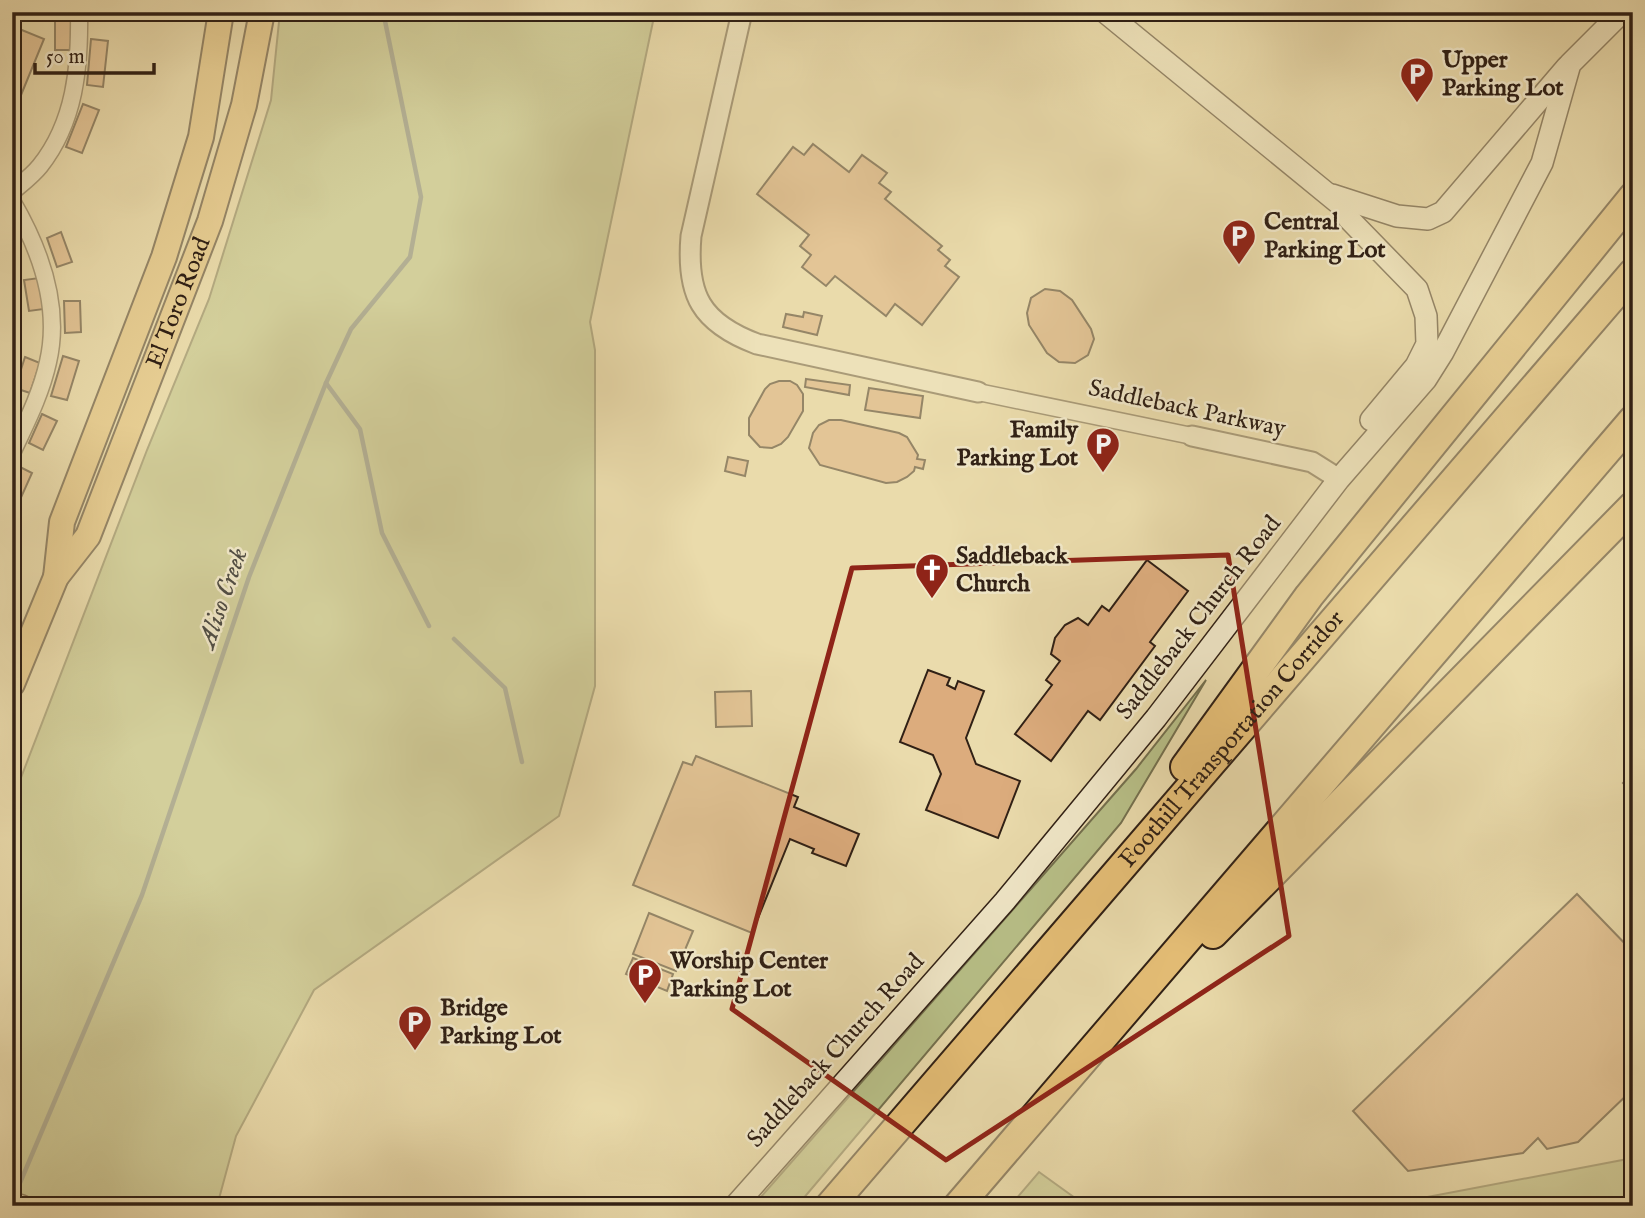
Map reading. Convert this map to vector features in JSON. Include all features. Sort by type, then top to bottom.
[{"type":"highway","points":[[1069,927],[1309,596],[1633,197]]},
{"type":"highway","name":"Foothill Transportation Corridor","points":[[830,1206],[1633,273]]},
{"type":"highway","points":[[958,1206],[1633,420]]},
{"type":"highway","points":[[1021,1131],[1633,506]]},
{"type":"main road","name":"El Toro Road","points":[[56,577],[62,522],[164,257],[201,137],[221,12]]},
{"type":"main road","name":"El Toro Road","points":[[12,684],[56,577],[88,536],[210,221],[244,105],[262,12]]},
{"type":"main road","points":[[1105,12],[1341,205],[1349,219],[1417,289],[1426,316],[1427,344],[1416,366],[1351,444],[1339,479]]},
{"type":"main road","name":"Saddleback Church Road","points":[[735,1206],[1005,901],[1156,718],[1339,479],[1426,379],[1443,352],[1542,163],[1570,65],[1622,12]]},
{"type":"main road","points":[[1326,193],[1397,216],[1428,219],[1443,212],[1570,65]]},
{"type":"main road","points":[[12,1203],[22,1206]]},
{"type":"street","points":[[12,192],[39,167],[60,136],[71,106],[78,72],[79,12]]},
{"type":"street","name":"Saddleback Parkway","points":[[742,12],[691,236],[689,264],[694,294],[714,321],[735,335],[757,344],[1311,462],[1339,479]]},
{"type":"street","points":[[12,201],[42,262],[51,323],[49,359],[38,395],[12,453]]},
{"type":"highlighted area","points":[[1228,555],[1289,936],[946,1160],[732,1009],[852,568]]},
{"type":"green space","points":[[280,12],[655,12],[590,322],[595,350],[595,686],[559,816],[314,990],[236,1136],[217,1206],[12,1206],[12,801],[147,450],[209,299],[271,100]]},
{"type":"green space","points":[[1206,680],[1121,823],[797,1206],[753,1206],[1136,769]]},
{"type":"green space","points":[[1633,1158],[1633,1206],[1380,1206]]},
{"type":"green space","points":[[1039,1172],[1082,1203],[1085,1206],[1010,1206]]},
{"type":"building","points":[[55,18],[71,18],[71,50],[55,50]]},
{"type":"building","points":[[12,26],[44,39],[12,117]]},
{"type":"building","points":[[91,39],[108,41],[103,87],[87,85]]},
{"type":"building","points":[[83,104],[99,110],[82,153],[66,147]]},
{"type":"building","points":[[813,144],[849,172],[862,155],[887,173],[879,183],[891,192],[885,199],[942,246],[938,250],[950,260],[945,266],[959,277],[922,325],[895,304],[886,316],[835,276],[826,286],[802,267],[811,255],[800,246],[809,235],[757,194],[793,147],[804,155]]},
{"type":"building","points":[[61,232],[72,262],[57,267],[47,238]]},
{"type":"building","points":[[39,278],[44,309],[29,311],[24,280]]},
{"type":"building","points":[[1045,289],[1060,291],[1072,300],[1091,329],[1094,339],[1088,355],[1075,363],[1059,362],[1047,353],[1029,325],[1027,313],[1031,298]]},
{"type":"building","points":[[64,301],[80,301],[81,332],[65,333]]},
{"type":"building","points":[[804,312],[822,316],[817,335],[783,327],[786,314],[803,317]]},
{"type":"building","points":[[63,356],[79,361],[67,400],[51,396]]},
{"type":"building","points":[[25,357],[40,363],[30,393],[15,388]]},
{"type":"building","points":[[806,379],[850,385],[849,395],[805,387]]},
{"type":"building","points":[[779,381],[790,381],[797,385],[803,394],[803,411],[781,444],[772,448],[760,447],[749,435],[749,418],[765,389]]},
{"type":"building","points":[[869,388],[923,396],[920,418],[865,410]]},
{"type":"building","points":[[12,408],[21,412],[12,432]]},
{"type":"building","points":[[42,414],[57,421],[43,450],[29,443]]},
{"type":"building","points":[[829,420],[841,420],[907,437],[918,455],[917,459],[925,460],[923,469],[915,467],[907,477],[886,483],[820,465],[809,448],[813,433],[819,425]]},
{"type":"building","points":[[728,457],[748,461],[745,476],[725,471]]},
{"type":"building","points":[[18,466],[32,473],[19,502],[12,499],[12,478]]},
{"type":"building","points":[[1147,560],[1188,591],[1150,642],[1155,646],[1100,720],[1088,711],[1051,761],[1015,734],[1052,685],[1046,680],[1060,661],[1051,654],[1055,638],[1065,625],[1078,618],[1088,625],[1102,606],[1109,611]]},
{"type":"building","points":[[928,670],[950,678],[947,685],[955,689],[958,681],[984,691],[966,738],[976,764],[1020,781],[998,838],[926,810],[941,774],[933,755],[900,742]]},
{"type":"building","points":[[751,691],[752,726],[716,727],[715,692]]},
{"type":"building","points":[[696,756],[798,797],[794,807],[859,834],[846,866],[812,853],[814,849],[790,839],[752,933],[633,885],[683,762],[692,765]]},
{"type":"building","points":[[1633,773],[1633,793],[1623,783]]},
{"type":"building","points":[[1577,894],[1633,952],[1633,1089],[1578,1142],[1547,1149],[1538,1138],[1523,1153],[1408,1171],[1353,1111]]},
{"type":"building","points":[[649,913],[693,931],[676,971],[633,954]]},
{"type":"building","points":[[633,958],[673,974],[667,991],[626,974]]},
{"type":"waterway","name":"Aliso Creek","points":[[14,1197],[142,895],[249,577],[326,383],[351,329],[410,257],[421,197],[385,21],[386,12]]},
{"type":"waterway","points":[[326,383],[360,429],[382,533],[429,626]]},
{"type":"waterway","points":[[454,639],[505,688],[522,762]]},
{"type":"place","name":"Upper Parking Lot","points":[[1417,104]]},
{"type":"place","name":"Central Parking Lot","points":[[1239,266]]},
{"type":"place","name":"Family Parking Lot","points":[[1103,474]]},
{"type":"place","name":"Saddleback Church","points":[[932,600]]},
{"type":"place","name":"Worship Center Parking Lot","points":[[645,1005]]},
{"type":"place","name":"Bridge Parking Lot","points":[[415,1052]]}]
